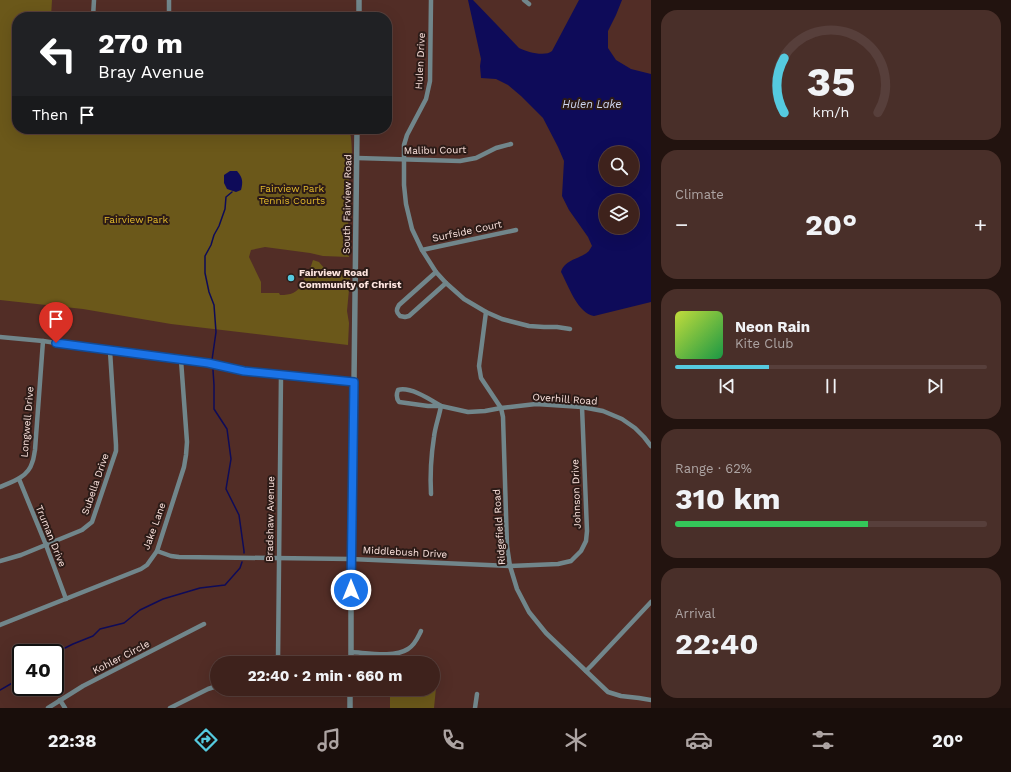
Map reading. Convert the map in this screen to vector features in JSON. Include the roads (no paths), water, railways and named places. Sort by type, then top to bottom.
[{"type":"street","points":[[93,12],[94,0]]},
{"type":"street","points":[[169,0],[169,12]]},
{"type":"street","points":[[358,12],[359,0]]},
{"type":"street","name":"Hulen Drive","points":[[431,0],[430,80],[426,99],[406,135],[404,145],[404,185],[406,204],[412,229],[422,250],[436,272],[464,299],[486,312],[502,319],[530,326],[570,329]]},
{"type":"street","points":[[524,0],[529,4]]},
{"type":"street","name":"South Fairview Road","points":[[351,656],[357,134]]},
{"type":"street","name":"Malibu Court","points":[[357,158],[460,161],[476,158],[496,148],[511,144]]},
{"type":"street","name":"Surfside Court","points":[[422,250],[516,230]]},
{"type":"street","points":[[436,272],[399,305],[397,313],[400,316],[409,316],[446,283]]},
{"type":"street","name":"Ridgefield Road","points":[[486,312],[480,372],[481,378],[501,408],[503,417],[507,546],[510,566],[517,589],[529,612],[546,633],[608,692],[620,696],[651,700]]},
{"type":"street","points":[[0,337],[43,341],[208,363],[244,371],[354,382]]},
{"type":"street","name":"Longwell Drive","points":[[0,487],[19,479],[26,473],[32,464],[35,450],[43,341]]},
{"type":"street","name":"Subella Drive","points":[[0,561],[21,555],[82,530],[92,522],[116,451],[110,351]]},
{"type":"street","name":"Jake Lane","points":[[0,625],[141,569],[147,565],[156,551],[184,467],[186,455],[181,360]]},
{"type":"street","name":"Bradshaw Avenue","points":[[278,656],[281,375]]},
{"type":"street","name":"Overhill Road","points":[[441,406],[425,397],[403,389],[398,390],[396,394],[396,398],[399,402],[428,406],[441,406],[468,412],[536,404],[582,407],[603,411],[622,419],[635,428],[644,436],[651,446]]},
{"type":"street","points":[[431,494],[430,483],[434,436],[441,406]]},
{"type":"street","name":"Johnson Drive","points":[[558,564],[571,561],[581,551],[586,541],[587,531],[582,407]]},
{"type":"street","name":"Truman Drive","points":[[19,479],[66,599]]},
{"type":"street","name":"Middlebush Drive","points":[[156,551],[179,557],[351,559],[510,566],[558,564]]},
{"type":"street","points":[[586,670],[592,666],[651,602]]},
{"type":"street","name":"Kohler Circle","points":[[48,708],[83,686],[204,624]]},
{"type":"street","points":[[351,652],[396,653],[408,648],[416,641],[421,631]]},
{"type":"street","points":[[171,708],[210,688]]},
{"type":"street","points":[[475,708],[477,694]]},
{"type":"street","points":[[350,696],[350,708]]},
{"type":"street","points":[[60,700],[65,708]]},
{"type":"water","name":"Hulen Lake","points":[[468,0],[473,0],[519,48],[545,54],[552,51],[579,0],[622,0],[608,31],[608,48],[616,60],[631,69],[651,74],[651,302],[594,316],[588,314],[578,305],[561,272],[565,265],[586,253],[592,246],[588,237],[569,210],[562,196],[564,161],[543,118],[508,85],[496,79],[481,78],[481,59]]},
{"type":"water","points":[[230,171],[237,171],[240,176],[242,182],[241,190],[236,192],[227,189],[224,183],[224,175]]},
{"type":"waterway","points":[[212,360],[216,332],[214,305],[209,292],[205,273],[205,256],[219,226],[225,209],[226,197],[232,192]]},
{"type":"waterway","points":[[213,370],[214,409],[227,429],[231,459],[226,489],[239,515],[244,553]]},
{"type":"waterway","points":[[64,648],[93,636],[100,629],[124,623],[140,610],[163,599],[200,588],[225,585],[240,568],[242,562]]},
{"type":"waterway","points":[[0,690],[12,683]]},
{"type":"place","name":"Fairview Road Community of Christ","points":[[291,278]]},
{"type":"park label","name":"Fairview Park Tennis Courts","points":[[292,194]]},
{"type":"park label","name":"Fairview Park","points":[[136,219]]}]
